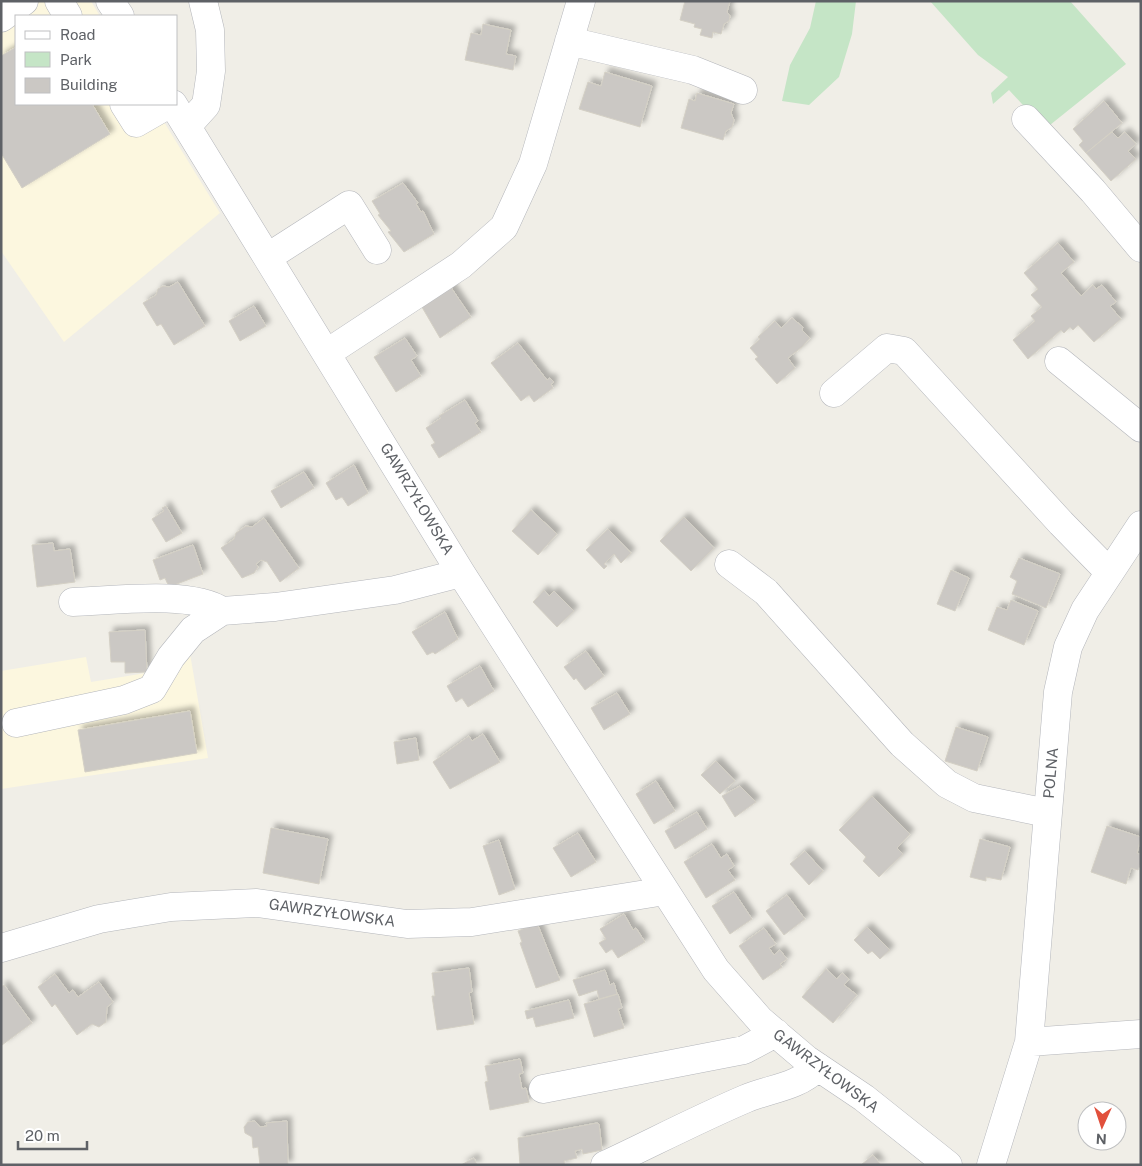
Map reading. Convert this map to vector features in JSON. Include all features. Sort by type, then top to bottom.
[{"type":"street","points":[[1,18],[24,1]]},
{"type":"street","points":[[59,1],[67,15]]},
{"type":"street","points":[[110,1],[119,15]]},
{"type":"street","points":[[180,115],[206,104],[210,70],[210,30],[202,1]]},
{"type":"street","points":[[327,353],[461,265],[504,227],[533,164],[581,1]]},
{"type":"street","points":[[569,41],[693,70],[743,90]]},
{"type":"street","points":[[125,105],[136,123],[167,105]]},
{"type":"street","name":"GAWRZYŁOWSKA","points":[[180,115],[461,573],[716,970],[760,1020],[818,1067],[864,1098],[948,1165]]},
{"type":"street","points":[[1026,119],[1093,191],[1141,248]]},
{"type":"street","points":[[268,257],[349,205],[377,250]]},
{"type":"street","points":[[834,393],[887,348],[904,351],[1061,523],[1109,572]]},
{"type":"street","points":[[1059,361],[1141,428]]},
{"type":"street","name":"POLNA","points":[[991,1165],[1029,1042],[1058,692],[1068,647],[1085,610],[1141,525]]},
{"type":"street","points":[[729,564],[766,592],[902,744],[947,784],[974,798],[1047,813]]},
{"type":"street","points":[[16,722],[124,700],[152,689],[171,658],[193,630],[222,611],[275,608],[395,590],[461,573]]},
{"type":"street","points":[[73,602],[186,599],[212,604],[222,611]]},
{"type":"street","name":"GAWRZYŁOWSKA","points":[[1,948],[99,919],[171,907],[257,903],[407,924],[472,922],[665,891]]},
{"type":"street","points":[[543,1089],[744,1050],[776,1033]]},
{"type":"street","points":[[1029,1042],[1141,1034]]},
{"type":"street","points":[[605,1165],[747,1098],[779,1090],[810,1075],[818,1067]]},
{"type":"shaded area","points":[[1,1],[91,1],[99,15],[15,15],[15,105],[154,105],[220,213],[64,342],[1,251]]},
{"type":"shaded area","points":[[189,648],[208,758],[1,789],[1,671],[86,657],[91,682],[158,671],[156,655]]},
{"type":"green space","points":[[816,1],[856,1],[852,34],[839,77],[809,105],[782,101],[790,65],[810,28]]},
{"type":"green space","points":[[930,1],[1070,1],[1126,64],[1045,129],[1009,90],[993,104],[991,93],[1008,77],[978,55]]},
{"type":"building","points":[[685,1],[730,1],[727,12],[730,16],[729,21],[724,24],[721,34],[713,32],[712,38],[700,35],[702,29],[694,27],[695,24],[680,20]]},
{"type":"building","points":[[483,24],[511,30],[506,54],[516,56],[513,70],[465,60],[471,33],[481,35]]},
{"type":"building","points":[[15,48],[15,105],[93,105],[110,134],[22,188],[1,153],[1,56]]},
{"type":"building","points":[[605,72],[652,86],[640,127],[579,109],[588,82],[601,86]]},
{"type":"building","points":[[697,93],[734,104],[731,113],[734,120],[732,127],[726,131],[723,140],[681,128],[689,99],[695,101]]},
{"type":"building","points":[[1104,101],[1122,123],[1086,153],[1079,145],[1083,141],[1073,129]]},
{"type":"building","points":[[1112,132],[1118,138],[1125,132],[1136,144],[1128,151],[1136,159],[1111,181],[1086,153]]},
{"type":"building","points":[[403,183],[418,203],[416,204],[421,212],[423,211],[434,234],[404,252],[388,232],[391,231],[378,215],[380,214],[372,201]]},
{"type":"building","points":[[1058,243],[1074,262],[1061,273],[1081,296],[1093,285],[1096,289],[1102,285],[1116,302],[1110,306],[1121,319],[1094,342],[1078,325],[1073,330],[1070,327],[1064,333],[1061,330],[1028,359],[1013,340],[1035,321],[1031,316],[1042,307],[1031,295],[1038,289],[1024,273]]},
{"type":"building","points":[[178,282],[205,326],[174,345],[161,324],[157,326],[143,303],[156,295],[158,289],[163,286],[169,287]]},
{"type":"building","points":[[448,283],[471,317],[440,338],[419,302]]},
{"type":"building","points":[[254,306],[266,326],[240,341],[229,321]]},
{"type":"building","points":[[792,318],[803,327],[802,330],[810,338],[788,358],[795,368],[777,384],[755,359],[758,357],[750,348],[760,339],[758,337],[775,321],[781,328]]},
{"type":"building","points":[[405,338],[417,356],[411,360],[421,376],[396,392],[374,357]]},
{"type":"building","points":[[518,343],[547,380],[550,378],[554,382],[551,384],[553,388],[534,402],[529,395],[521,401],[491,363]]},
{"type":"building","points":[[465,400],[478,421],[475,423],[481,432],[439,458],[431,445],[435,443],[426,428],[441,418],[439,416]]},
{"type":"building","points":[[354,465],[368,493],[348,506],[342,497],[336,500],[326,483]]},
{"type":"building","points":[[304,472],[314,488],[281,508],[271,491]]},
{"type":"building","points":[[166,506],[182,533],[166,542],[152,519],[164,511],[162,508]]},
{"type":"building","points":[[531,510],[557,534],[538,555],[512,531]]},
{"type":"building","points":[[684,517],[714,548],[691,571],[660,541]]},
{"type":"building","points":[[264,518],[299,568],[280,582],[267,562],[261,560],[256,564],[258,567],[254,573],[242,578],[221,548],[234,539],[236,533],[246,526],[252,527]]},
{"type":"building","points":[[608,529],[631,553],[621,563],[614,554],[604,564],[607,566],[604,569],[586,550]]},
{"type":"building","points":[[53,543],[54,551],[70,549],[75,582],[37,587],[32,545]]},
{"type":"building","points":[[193,545],[203,574],[169,587],[165,578],[160,580],[153,560]]},
{"type":"building","points":[[1019,558],[1060,574],[1046,608],[1012,594],[1017,581],[1010,577]]},
{"type":"building","points":[[951,570],[969,578],[955,611],[937,604]]},
{"type":"building","points":[[544,590],[549,596],[554,591],[574,611],[557,627],[533,602]]},
{"type":"building","points":[[1011,600],[1038,611],[1024,645],[988,630],[997,607],[1007,610]]},
{"type":"building","points":[[445,612],[458,639],[435,654],[433,652],[427,655],[412,632]]},
{"type":"building","points":[[145,630],[147,672],[125,673],[125,662],[111,662],[109,632]]},
{"type":"building","points":[[586,651],[604,676],[585,690],[564,667]]},
{"type":"building","points":[[480,666],[494,691],[468,707],[462,698],[456,702],[447,686]]},
{"type":"building","points":[[617,693],[630,714],[604,730],[591,708]]},
{"type":"building","points":[[190,711],[197,753],[85,772],[78,730]]},
{"type":"building","points":[[956,727],[988,737],[977,771],[945,761]]},
{"type":"building","points":[[483,734],[500,762],[450,789],[433,762],[469,736],[472,741]]},
{"type":"building","points":[[416,738],[419,760],[397,764],[394,742]]},
{"type":"building","points":[[716,761],[735,781],[720,794],[701,775]]},
{"type":"building","points":[[656,781],[675,811],[654,824],[636,794]]},
{"type":"building","points":[[740,786],[756,802],[735,817],[722,796]]},
{"type":"building","points":[[872,796],[910,834],[897,848],[903,854],[879,877],[863,861],[866,857],[839,830]]},
{"type":"building","points":[[697,812],[707,829],[675,849],[665,831]]},
{"type":"building","points":[[1107,826],[1141,837],[1137,853],[1141,855],[1141,863],[1138,870],[1131,868],[1126,884],[1091,872]]},
{"type":"building","points":[[271,828],[328,839],[319,884],[263,873]]},
{"type":"building","points":[[578,833],[596,862],[571,877],[553,848]]},
{"type":"building","points":[[980,839],[1010,847],[1001,880],[986,877],[986,881],[970,877]]},
{"type":"building","points":[[499,840],[515,889],[499,895],[483,846]]},
{"type":"building","points":[[712,844],[721,858],[727,854],[734,866],[728,870],[735,880],[706,898],[684,862]]},
{"type":"building","points":[[805,851],[823,871],[809,885],[790,864]]},
{"type":"building","points":[[734,892],[752,919],[730,934],[712,906]]},
{"type":"building","points":[[787,895],[805,919],[784,935],[766,911]]},
{"type":"building","points":[[624,914],[633,930],[636,928],[645,942],[618,958],[612,949],[606,953],[599,943],[606,939],[600,929]]},
{"type":"building","points":[[537,923],[560,980],[536,988],[520,943],[522,942],[518,931]]},
{"type":"building","points":[[867,927],[890,950],[880,959],[872,951],[868,954],[854,940]]},
{"type":"building","points":[[764,928],[776,944],[769,948],[774,955],[780,950],[787,959],[780,964],[782,967],[763,980],[739,946]]},
{"type":"building","points":[[469,968],[472,992],[469,993],[474,1024],[437,1030],[432,996],[435,996],[432,973]]},
{"type":"building","points":[[826,969],[837,979],[842,973],[849,979],[844,985],[857,995],[833,1023],[802,997]]},
{"type":"building","points":[[605,970],[610,985],[614,983],[617,994],[599,999],[597,990],[579,996],[573,980]]},
{"type":"building","points":[[55,974],[69,993],[73,990],[78,997],[99,982],[113,1002],[107,1007],[106,1022],[99,1027],[92,1024],[77,1035],[55,1004],[52,1007],[38,987]]},
{"type":"building","points":[[4,985],[32,1023],[2,1045],[1,987]]},
{"type":"building","points":[[618,994],[622,1008],[618,1009],[624,1028],[594,1037],[584,1004]]},
{"type":"building","points":[[569,1000],[574,1018],[536,1027],[533,1017],[527,1019],[525,1011]]},
{"type":"building","points":[[520,1059],[523,1073],[519,1074],[522,1089],[526,1088],[529,1102],[490,1110],[485,1082],[488,1081],[485,1066]]},
{"type":"building","points":[[255,1121],[260,1127],[267,1126],[266,1123],[287,1121],[288,1165],[260,1165],[258,1147],[253,1148],[252,1137],[245,1133],[244,1127],[248,1122]]},
{"type":"building","points":[[599,1124],[602,1150],[583,1154],[582,1149],[575,1151],[577,1158],[564,1161],[565,1165],[520,1165],[518,1138]]},
{"type":"building","points":[[873,1155],[881,1165],[861,1165]]},
{"type":"building","points":[[474,1158],[477,1165],[461,1165]]}]
